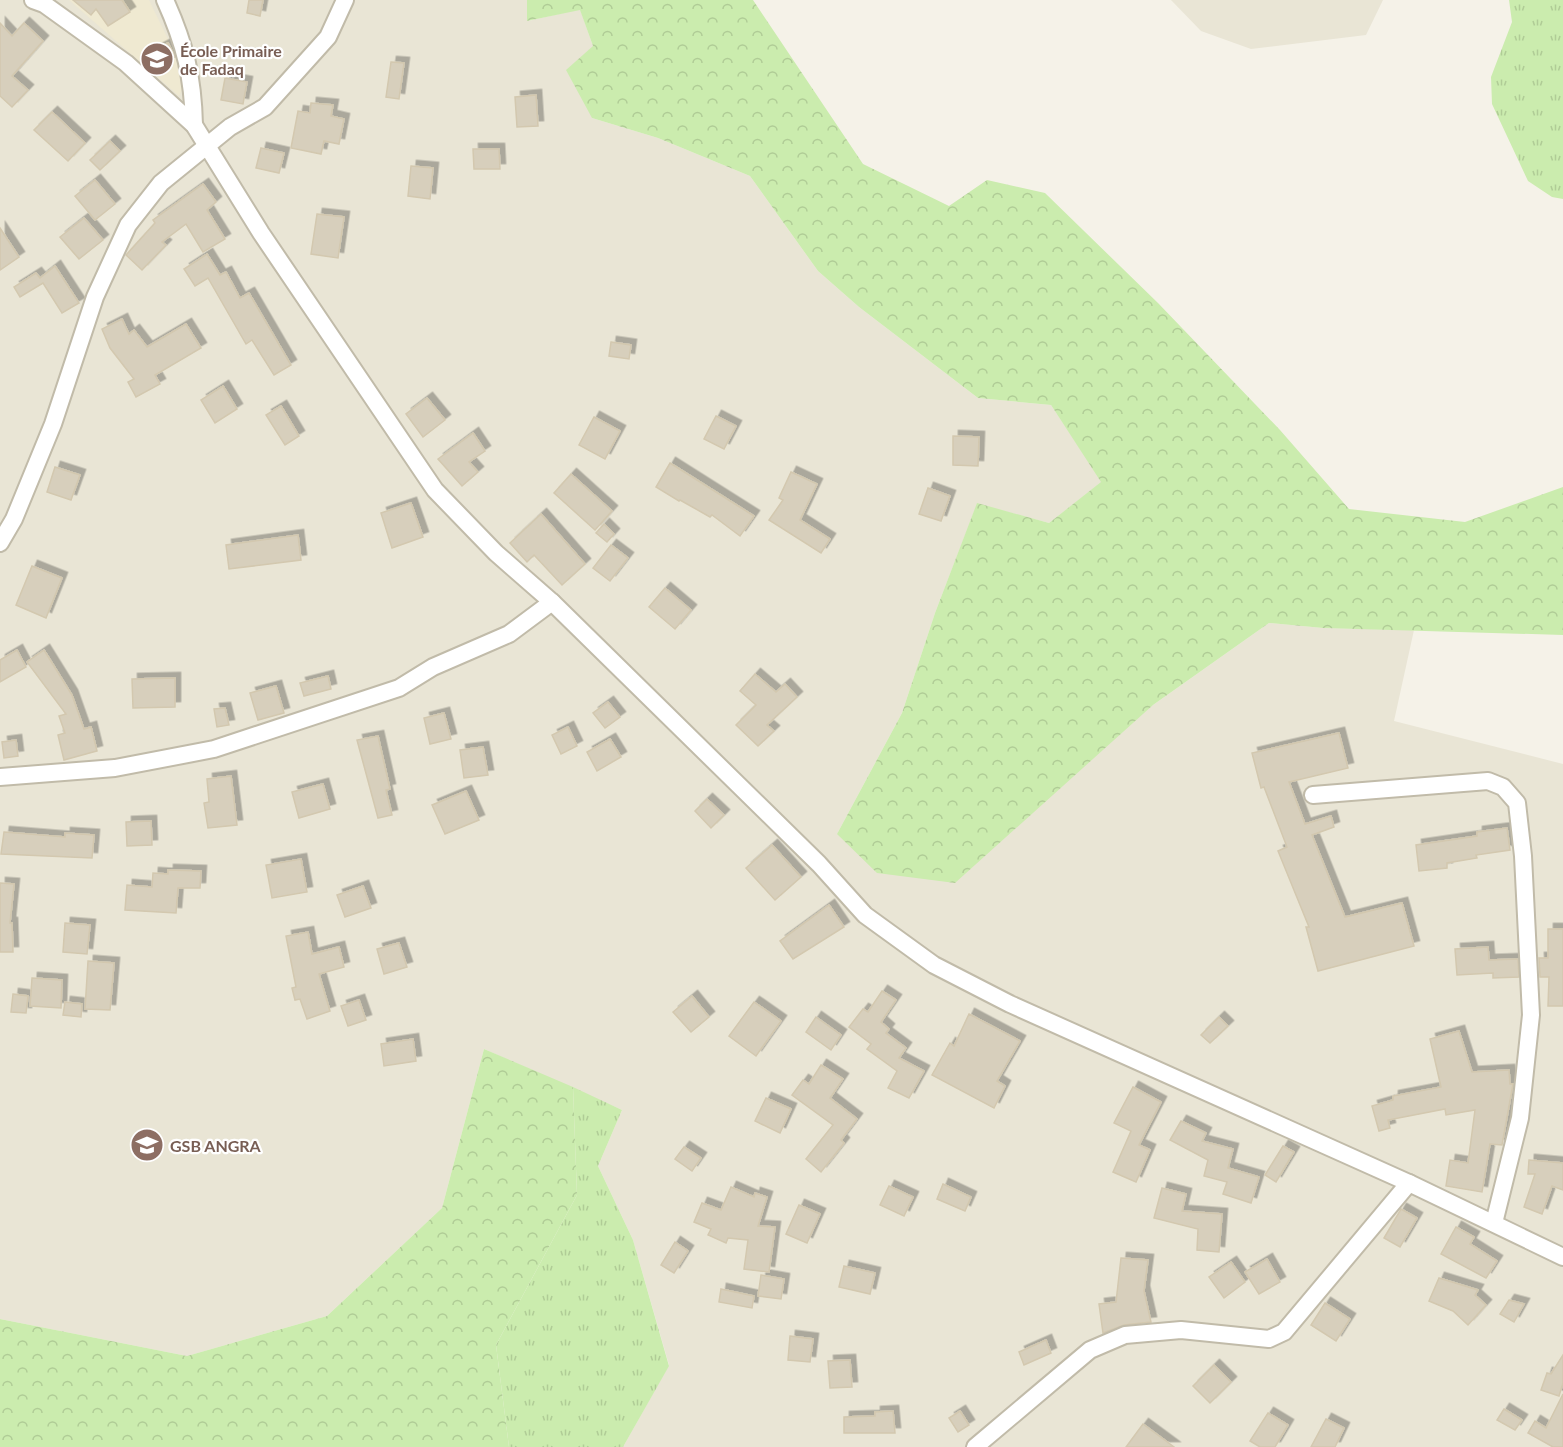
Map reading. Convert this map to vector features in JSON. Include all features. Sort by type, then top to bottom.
[{"type":"street","points":[[33,0],[44,4],[126,63],[194,125],[261,233],[435,489],[496,553],[552,602],[819,864],[865,915],[934,965],[1010,1004],[1409,1183],[1563,1257]]},
{"type":"street","points":[[165,0],[180,33],[193,87],[194,125]]},
{"type":"street","points":[[0,543],[14,519],[53,424],[95,297],[128,225],[161,183],[230,127],[265,107],[328,37],[345,0]]},
{"type":"street","points":[[0,777],[115,768],[214,749],[399,688],[433,667],[509,634],[552,602]]},
{"type":"street","points":[[1313,795],[1488,781],[1503,787],[1517,803],[1523,856],[1531,1015],[1520,1118],[1494,1223]]},
{"type":"street","points":[[975,1447],[1090,1350],[1125,1335],[1181,1330],[1269,1339],[1284,1332],[1409,1183]]},
{"type":"shaded area","points":[[0,0],[527,0],[528,21],[580,9],[593,46],[592,118],[658,138],[750,176],[818,271],[859,307],[978,398],[1051,405],[1102,482],[1049,523],[977,504],[935,613],[902,713],[837,834],[1153,705],[1269,623],[1323,628],[1414,630],[1394,721],[1563,764],[1563,1447],[623,1447],[669,1365],[633,1240],[598,1166],[622,1110],[484,1049],[442,1208],[327,1316],[187,1356],[0,1319]]},
{"type":"shaded area","name":"École Primaire de Fadaq","points":[[69,0],[149,0],[187,78],[179,96]]},
{"type":"shaded area","points":[[1171,0],[1383,0],[1366,35],[1251,49],[1201,31]]},
{"type":"green space","points":[[527,0],[753,0],[863,164],[949,206],[987,180],[1045,193],[1158,303],[1280,430],[1349,509],[1465,522],[1563,487],[1563,635],[1323,628],[1269,623],[1153,705],[955,883],[877,873],[837,834],[902,713],[935,613],[977,503],[1049,523],[1101,482],[1051,405],[978,398],[859,307],[818,271],[750,176],[658,138],[592,118],[566,70],[593,46],[580,10],[527,21]]},
{"type":"green space","points":[[1509,0],[1563,0],[1563,199],[1552,197],[1528,181],[1492,104],[1491,77],[1512,22]]},
{"type":"green space","points":[[484,1049],[573,1087],[577,1195],[496,1345],[509,1447],[0,1447],[0,1319],[187,1356],[327,1316],[442,1208]]},
{"type":"green space","points":[[573,1087],[622,1110],[598,1166],[633,1240],[669,1366],[623,1447],[509,1447],[496,1345],[577,1195]]},
{"type":"building","points":[[73,0],[122,0],[130,12],[108,26],[96,9],[91,15]]},
{"type":"building","points":[[249,0],[263,0],[260,16],[247,13]]},
{"type":"building","points":[[0,23],[12,36],[24,23],[43,41],[12,76],[28,90],[12,107],[0,96]]},
{"type":"building","points":[[168,43],[175,57],[152,68],[145,55]]},
{"type":"building","points":[[391,62],[404,63],[399,99],[386,97]]},
{"type":"building","points":[[225,78],[247,82],[243,104],[221,100]]},
{"type":"building","points":[[536,95],[538,126],[517,127],[515,97]]},
{"type":"building","points":[[311,103],[333,105],[331,116],[344,119],[339,144],[324,141],[321,154],[291,148],[298,111],[310,113]]},
{"type":"building","points":[[52,112],[85,143],[68,161],[34,130]]},
{"type":"building","points":[[110,141],[120,151],[100,170],[90,160]]},
{"type":"building","points":[[261,148],[284,153],[279,173],[256,168]]},
{"type":"building","points":[[473,149],[499,149],[500,169],[474,169]]},
{"type":"building","points":[[411,166],[433,168],[430,199],[408,196]]},
{"type":"building","points":[[95,180],[115,204],[95,220],[75,196]]},
{"type":"building","points":[[203,184],[216,202],[207,210],[225,239],[203,252],[186,224],[162,242],[166,245],[142,270],[126,255],[155,223],[153,220]]},
{"type":"building","points":[[317,214],[344,217],[338,258],[311,254]]},
{"type":"building","points":[[84,218],[103,240],[79,259],[60,237]]},
{"type":"building","points":[[0,228],[19,257],[0,270]]},
{"type":"building","points":[[207,254],[220,275],[226,272],[240,298],[249,293],[291,365],[274,375],[252,340],[246,344],[208,278],[195,286],[184,269]]},
{"type":"building","points":[[55,266],[79,303],[62,313],[43,283],[20,297],[14,287],[36,273],[40,278]]},
{"type":"building","points":[[122,319],[129,334],[134,330],[147,347],[186,324],[201,348],[155,375],[160,384],[136,397],[128,382],[134,379],[110,348],[102,329]]},
{"type":"building","points":[[611,342],[631,345],[629,359],[609,356]]},
{"type":"building","points":[[223,386],[237,409],[215,423],[201,400]]},
{"type":"building","points":[[427,398],[445,420],[423,437],[406,414]]},
{"type":"building","points":[[281,406],[299,436],[285,445],[266,415]]},
{"type":"building","points":[[716,416],[736,426],[724,449],[704,439]]},
{"type":"building","points":[[594,417],[620,431],[605,459],[579,445]]},
{"type":"building","points":[[473,433],[485,451],[469,462],[478,472],[462,486],[438,459]]},
{"type":"building","points":[[953,436],[979,437],[978,466],[953,465]]},
{"type":"building","points":[[670,463],[754,516],[740,536],[712,515],[710,517],[656,487]]},
{"type":"building","points":[[55,467],[80,475],[71,500],[47,492]]},
{"type":"building","points":[[791,472],[817,484],[800,520],[830,539],[821,553],[769,520],[783,500],[779,498]]},
{"type":"building","points":[[571,474],[612,511],[595,530],[554,493]]},
{"type":"building","points":[[928,488],[950,496],[941,521],[919,514]]},
{"type":"building","points":[[411,503],[423,537],[392,548],[381,513]]},
{"type":"building","points":[[541,514],[585,564],[562,585],[534,555],[527,562],[510,543]]},
{"type":"building","points":[[604,524],[614,534],[607,542],[596,533]]},
{"type":"building","points":[[298,535],[301,560],[229,569],[226,545]]},
{"type":"building","points":[[611,545],[628,558],[610,581],[593,568]]},
{"type":"building","points":[[32,566],[62,578],[46,618],[16,605]]},
{"type":"building","points":[[665,588],[691,610],[675,629],[649,607]]},
{"type":"building","points":[[17,650],[26,667],[0,682],[0,660]]},
{"type":"building","points":[[44,650],[72,695],[84,729],[91,727],[97,751],[64,760],[58,735],[65,733],[59,716],[66,714],[27,662]]},
{"type":"building","points":[[755,674],[776,692],[785,684],[797,697],[767,725],[774,731],[758,746],[736,725],[756,705],[740,691]]},
{"type":"building","points":[[328,676],[331,689],[304,696],[300,683]]},
{"type":"building","points":[[175,678],[175,707],[133,708],[132,679]]},
{"type":"building","points":[[276,686],[284,713],[258,720],[250,693]]},
{"type":"building","points":[[608,702],[620,717],[605,728],[593,713]]},
{"type":"building","points":[[225,708],[229,725],[217,727],[214,709]]},
{"type":"building","points":[[444,713],[451,739],[430,744],[424,718]]},
{"type":"building","points":[[568,727],[577,746],[561,754],[552,735]]},
{"type":"building","points":[[1339,733],[1348,768],[1289,782],[1305,824],[1331,816],[1334,827],[1312,835],[1345,917],[1402,903],[1414,946],[1318,971],[1306,927],[1309,927],[1278,851],[1287,847],[1264,787],[1261,788],[1252,753]]},
{"type":"building","points":[[378,736],[390,789],[386,790],[392,815],[378,818],[357,740]]},
{"type":"building","points":[[610,739],[621,757],[597,771],[587,752]]},
{"type":"building","points":[[16,740],[18,756],[4,758],[2,742]]},
{"type":"building","points":[[483,747],[488,775],[464,778],[460,750]]},
{"type":"building","points":[[231,776],[237,825],[208,828],[204,803],[209,802],[207,779]]},
{"type":"building","points":[[323,784],[330,809],[299,818],[292,792]]},
{"type":"building","points":[[466,791],[479,820],[445,834],[432,805]]},
{"type":"building","points":[[707,799],[724,815],[711,828],[695,811]]},
{"type":"building","points":[[151,821],[152,845],[127,846],[126,822]]},
{"type":"building","points":[[1507,828],[1510,850],[1476,855],[1477,858],[1447,863],[1447,868],[1419,871],[1416,845],[1477,836],[1477,832]]},
{"type":"building","points":[[4,832],[65,837],[65,833],[94,835],[92,858],[1,854]]},
{"type":"building","points":[[772,845],[801,877],[775,900],[746,868]]},
{"type":"building","points":[[301,859],[307,892],[272,898],[266,865]]},
{"type":"building","points":[[168,870],[201,871],[200,888],[178,888],[176,913],[125,910],[127,885],[152,887],[153,873],[168,874]]},
{"type":"building","points":[[0,883],[14,884],[10,923],[12,923],[13,952],[0,952]]},
{"type":"building","points":[[363,886],[371,908],[345,917],[337,895]]},
{"type":"building","points":[[829,905],[844,927],[793,959],[780,941]]},
{"type":"building","points":[[65,923],[90,925],[87,954],[63,952]]},
{"type":"building","points":[[1548,929],[1563,929],[1563,1006],[1548,1006],[1549,977],[1540,977],[1539,958],[1548,958]]},
{"type":"building","points":[[308,932],[312,954],[339,947],[344,967],[319,974],[330,1011],[307,1019],[300,999],[295,1000],[292,988],[296,987],[286,936]]},
{"type":"building","points":[[399,943],[407,967],[384,974],[377,949]]},
{"type":"building","points":[[1488,947],[1489,960],[1518,959],[1519,977],[1493,978],[1493,973],[1457,975],[1455,949]]},
{"type":"building","points":[[88,961],[114,963],[110,1010],[85,1009]]},
{"type":"building","points":[[32,978],[62,980],[61,1008],[30,1006]]},
{"type":"building","points":[[882,991],[896,1000],[881,1022],[889,1029],[886,1033],[906,1048],[899,1058],[924,1071],[909,1098],[888,1088],[897,1071],[867,1049],[871,1044],[849,1027],[863,1009],[868,1012]]},
{"type":"building","points":[[13,994],[28,996],[26,1013],[11,1012]]},
{"type":"building","points":[[692,996],[709,1017],[691,1032],[673,1012]]},
{"type":"building","points":[[359,1000],[366,1020],[348,1026],[341,1006]]},
{"type":"building","points":[[65,1002],[82,1004],[81,1017],[63,1015]]},
{"type":"building","points":[[754,1002],[781,1021],[756,1056],[729,1036]]},
{"type":"building","points":[[969,1014],[1020,1041],[997,1081],[1005,1086],[994,1108],[932,1075],[950,1043],[954,1046]]},
{"type":"building","points":[[816,1017],[841,1035],[831,1050],[806,1032]]},
{"type":"building","points":[[1219,1017],[1228,1026],[1210,1043],[1201,1035]]},
{"type":"building","points":[[1459,1031],[1472,1072],[1509,1070],[1510,1084],[1513,1084],[1502,1145],[1490,1144],[1482,1192],[1446,1186],[1450,1160],[1468,1163],[1475,1110],[1446,1115],[1445,1109],[1388,1120],[1390,1128],[1379,1131],[1372,1106],[1393,1100],[1393,1096],[1441,1087],[1430,1039]]},
{"type":"building","points":[[413,1039],[416,1061],[384,1066],[381,1044]]},
{"type":"building","points":[[821,1065],[843,1079],[830,1098],[857,1119],[841,1140],[844,1143],[821,1172],[806,1159],[833,1125],[792,1095],[803,1080],[809,1084]]},
{"type":"building","points":[[1133,1087],[1161,1102],[1139,1145],[1150,1150],[1136,1182],[1113,1172],[1131,1131],[1114,1123]]},
{"type":"building","points":[[766,1098],[791,1109],[780,1133],[755,1121]]},
{"type":"building","points":[[1181,1121],[1206,1133],[1202,1141],[1233,1149],[1228,1168],[1259,1177],[1251,1203],[1223,1194],[1227,1182],[1204,1176],[1208,1160],[1170,1140]]},
{"type":"building","points":[[1283,1146],[1294,1152],[1276,1182],[1265,1175]]},
{"type":"building","points":[[684,1147],[701,1158],[692,1171],[675,1159]]},
{"type":"building","points":[[1529,1160],[1563,1163],[1563,1190],[1552,1186],[1542,1214],[1524,1207],[1535,1174],[1528,1174]]},
{"type":"building","points":[[943,1184],[971,1197],[965,1211],[937,1199]]},
{"type":"building","points":[[889,1186],[913,1197],[904,1216],[880,1205]]},
{"type":"building","points":[[731,1187],[754,1197],[755,1193],[767,1197],[758,1226],[775,1227],[769,1272],[744,1269],[748,1240],[728,1238],[726,1243],[708,1235],[711,1229],[694,1222],[702,1203],[721,1210]]},
{"type":"building","points":[[1162,1188],[1186,1194],[1182,1211],[1222,1214],[1219,1252],[1197,1250],[1198,1229],[1154,1218]]},
{"type":"building","points":[[799,1205],[820,1214],[807,1243],[786,1234]]},
{"type":"building","points":[[1401,1209],[1417,1218],[1400,1247],[1384,1238]]},
{"type":"building","points":[[1456,1227],[1474,1237],[1470,1244],[1497,1261],[1486,1278],[1441,1254]]},
{"type":"building","points":[[675,1242],[688,1251],[674,1273],[661,1265]]},
{"type":"building","points":[[1121,1258],[1148,1260],[1144,1291],[1151,1322],[1124,1325],[1103,1333],[1099,1304],[1116,1302]]},
{"type":"building","points":[[1267,1259],[1280,1282],[1259,1294],[1245,1272]]},
{"type":"building","points":[[1231,1262],[1245,1282],[1224,1298],[1209,1277]]},
{"type":"building","points":[[844,1266],[875,1273],[870,1294],[839,1287]]},
{"type":"building","points":[[761,1275],[784,1279],[781,1299],[758,1296]]},
{"type":"building","points":[[1439,1278],[1478,1290],[1475,1295],[1486,1305],[1468,1325],[1453,1311],[1429,1301]]},
{"type":"building","points":[[721,1289],[754,1296],[752,1308],[719,1302]]},
{"type":"building","points":[[1509,1300],[1524,1304],[1514,1322],[1500,1314]]},
{"type":"building","points":[[1325,1303],[1350,1319],[1336,1341],[1311,1325]]},
{"type":"building","points":[[790,1336],[813,1339],[810,1362],[788,1360]]},
{"type":"building","points":[[1046,1340],[1051,1353],[1024,1365],[1019,1352]]},
{"type":"building","points":[[1563,1355],[1563,1383],[1559,1396],[1541,1390],[1547,1373],[1551,1374]]},
{"type":"building","points":[[850,1360],[852,1387],[830,1388],[828,1361]]},
{"type":"building","points":[[1214,1365],[1231,1382],[1210,1403],[1193,1386]]},
{"type":"building","points":[[1563,1394],[1563,1447],[1553,1447],[1528,1433],[1535,1421],[1546,1428]]},
{"type":"building","points":[[1504,1409],[1522,1420],[1515,1430],[1497,1420]]},
{"type":"building","points":[[893,1411],[895,1433],[844,1433],[844,1417],[875,1416],[875,1412]]},
{"type":"building","points":[[960,1411],[969,1425],[958,1432],[949,1418]]},
{"type":"building","points":[[1268,1413],[1288,1425],[1275,1447],[1260,1447],[1250,1441]]},
{"type":"building","points":[[1326,1419],[1344,1428],[1335,1447],[1311,1447]]},
{"type":"building","points":[[1143,1424],[1174,1447],[1126,1447]]},
{"type":"place","name":"École Primaire de Fadaq","points":[[157,59]]},
{"type":"place","name":"GSB ANGRA","points":[[147,1145]]}]
